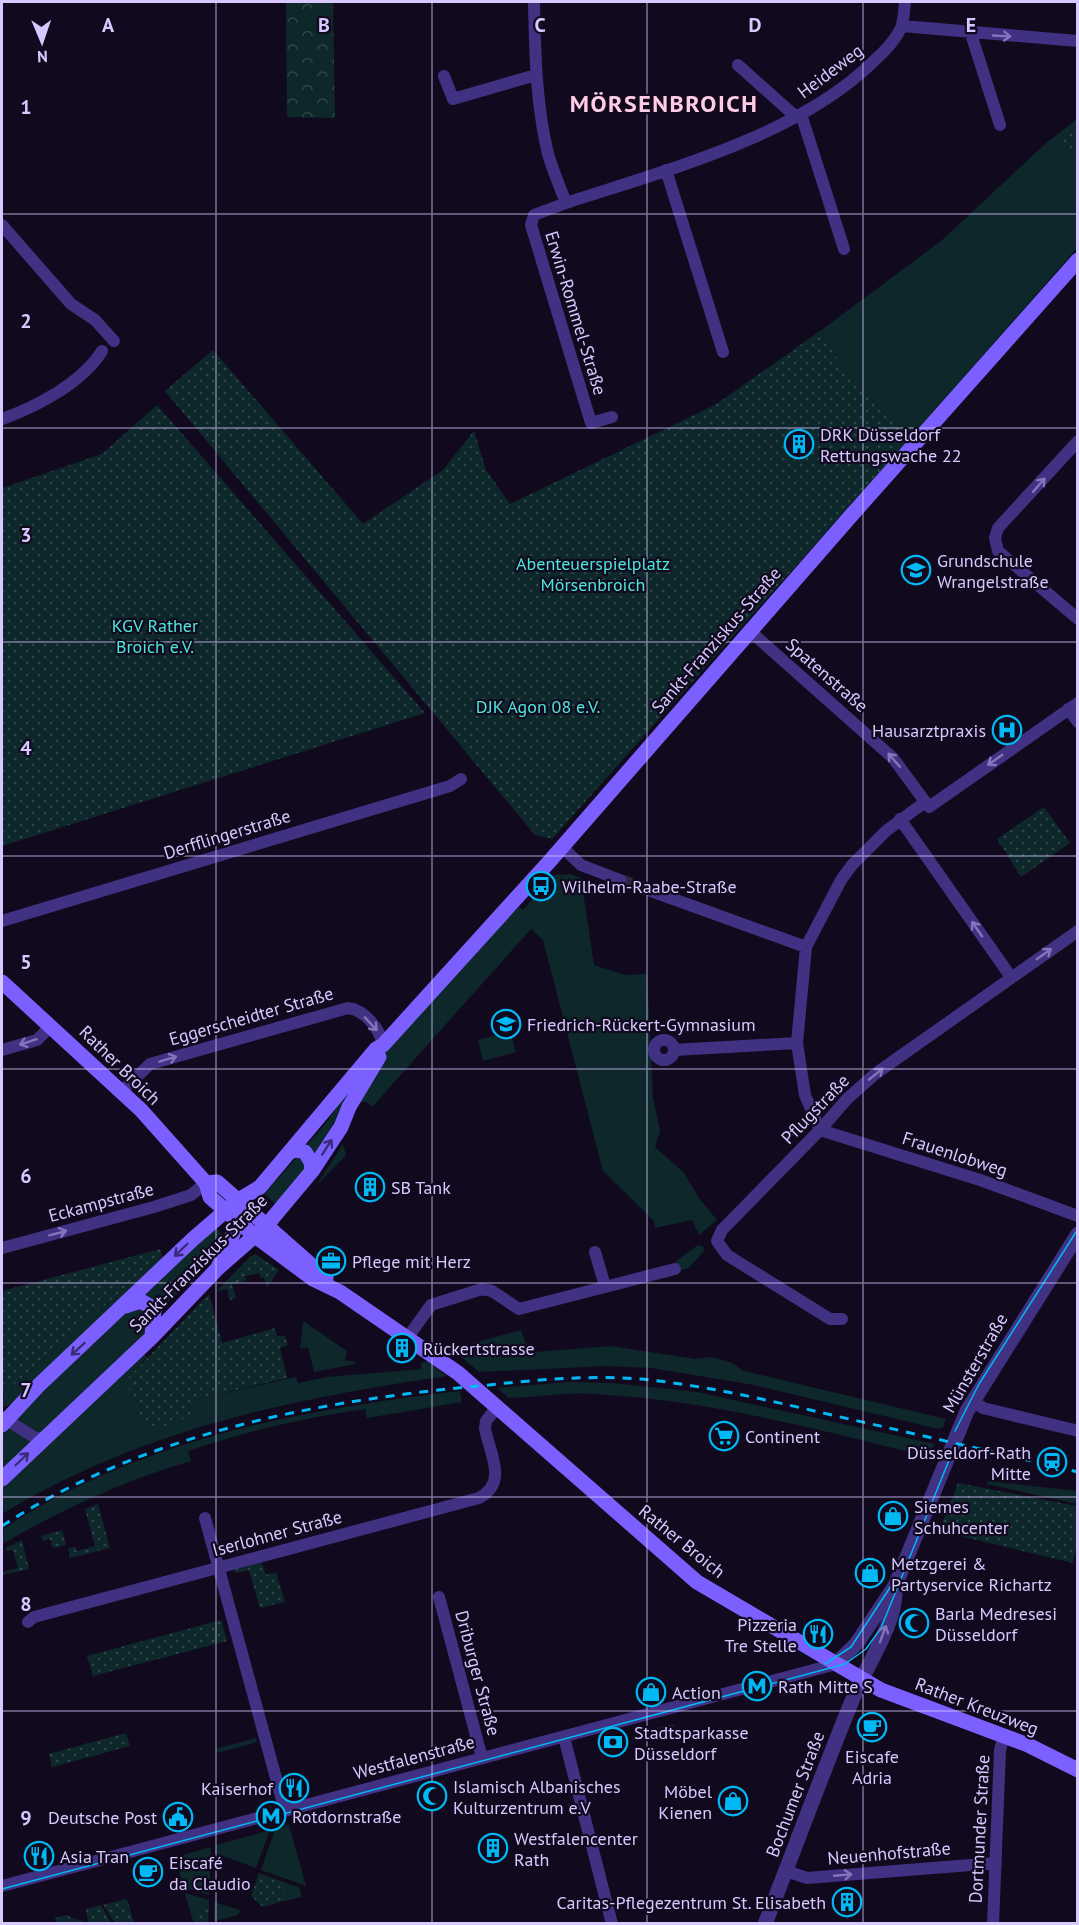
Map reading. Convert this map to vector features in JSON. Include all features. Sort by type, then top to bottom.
[{"type":"main road","name":"Sankt-Franziskus-Straße","points":[[2,1479],[152,1337],[218,1268],[260,1231],[312,1171],[340,1127],[383,1046],[562,847],[1077,260]]},
{"type":"main road","name":"Rather Broich","points":[[2,981],[121,1092],[208,1190],[217,1182],[233,1211],[260,1231],[314,1279],[340,1292],[458,1373],[698,1582],[861,1680]]},
{"type":"main road","name":"Sankt-Franziskus-Straße","points":[[3,1421],[39,1384],[208,1226],[233,1211],[260,1187],[376,1049],[383,1046]]},
{"type":"main road","points":[[290,1152],[296,1149],[304,1152],[312,1171]]},
{"type":"main road","points":[[260,1187],[252,1215],[260,1231]]},
{"type":"main road","points":[[208,1190],[212,1217],[208,1226]]},
{"type":"main road","name":"Rather Broich","points":[[233,1211],[252,1215]]},
{"type":"main road","points":[[218,1268],[233,1211]]},
{"type":"main road","points":[[121,1309],[136,1301],[151,1306],[155,1313],[152,1337]]},
{"type":"main road","name":"Rather Kreuzweg","points":[[861,1680],[887,1693],[1004,1736],[1077,1770]]},
{"type":"street","name":"Erwin-Rommel-Straße","points":[[537,2],[536,75],[549,156],[566,202],[534,215],[531,225],[591,423],[612,417]]},
{"type":"street","points":[[905,2],[902,26],[971,34],[1077,41]]},
{"type":"street","name":"Heideweg","points":[[566,202],[666,170],[746,140],[798,115],[861,75],[889,46],[902,26]]},
{"type":"street","points":[[971,34],[999,126]]},
{"type":"street","name":"Heideweg","points":[[738,65],[798,115],[844,249]]},
{"type":"street","points":[[444,76],[453,99],[536,75]]},
{"type":"street","points":[[666,170],[723,352]]},
{"type":"street","points":[[2,246],[6,230]]},
{"type":"street","points":[[6,230],[71,304],[95,320],[114,341]]},
{"type":"street","points":[[2,419],[28,408],[65,385],[95,362],[102,351]]},
{"type":"street","points":[[1077,441],[998,528],[995,538],[998,551],[1077,619]]},
{"type":"street","name":"Spatenstraße","points":[[750,631],[893,758],[927,804]]},
{"type":"street","points":[[820,1130],[806,1098],[797,1043],[806,947],[841,880],[852,865],[900,819],[927,804],[1073,706],[1077,722]]},
{"type":"street","name":"Derfflingerstraße","points":[[2,921],[450,786],[462,779]]},
{"type":"street","points":[[900,819],[1011,976]]},
{"type":"street","points":[[562,847],[580,865],[620,880]]},
{"type":"street","points":[[640,887],[806,947]]},
{"type":"street","name":"Pflugstraße","points":[[842,1319],[830,1319],[727,1255],[717,1241],[722,1230],[820,1130],[847,1099],[875,1074],[1077,931]]},
{"type":"street","name":"Eggerscheidter Straße","points":[[121,1092],[150,1064],[342,1009],[355,1009],[360,1012],[376,1028],[383,1046]]},
{"type":"street","points":[[2,1050],[37,1040],[51,1026]]},
{"type":"street","points":[[674,1050],[797,1043]]},
{"type":"street","name":"Frauenlobweg","points":[[820,1130],[980,1180],[1077,1216]]},
{"type":"street","name":"Eckampstraße","points":[[2,1248],[208,1190]]},
{"type":"street","name":"Münsterstraße","points":[[836,1664],[857,1643],[895,1586],[973,1401],[1077,1234]]},
{"type":"street","points":[[595,1252],[605,1286]]},
{"type":"street","points":[[408,1337],[431,1305],[482,1289],[492,1291],[519,1309],[675,1269]]},
{"type":"street","points":[[973,1401],[983,1408],[1077,1431]]},
{"type":"street","name":"Iserlohner Straße","points":[[28,1622],[34,1617],[479,1498],[492,1489],[496,1478],[485,1424],[497,1407]]},
{"type":"street","points":[[3,1421],[34,1437],[43,1439]]},
{"type":"street","points":[[205,1518],[285,1810]]},
{"type":"street","name":"Münsterstraße","points":[[861,1680],[880,1642],[895,1599],[895,1586]]},
{"type":"street","name":"Driburger Straße","points":[[439,1597],[482,1758]]},
{"type":"street","name":"Westfalenstraße","points":[[2,1886],[836,1664]]},
{"type":"street","name":"Bochumer Straße","points":[[765,1923],[861,1680]]},
{"type":"street","name":"Dortmunder Straße","points":[[993,1923],[1000,1750],[1004,1736]]},
{"type":"street","points":[[564,1737],[612,1923]]},
{"type":"street","name":"Neuenhofstraße","points":[[786,1871],[807,1878],[996,1863]]},
{"type":"green space","points":[[286,2],[333,2],[335,118],[287,117]]},
{"type":"green space","points":[[1077,119],[1077,248],[910,438],[853,382],[820,331],[941,241],[1045,144]]},
{"type":"green space","points":[[1077,121],[1077,166],[1059,136]]},
{"type":"green space","points":[[820,331],[853,382],[910,438],[552,839],[535,835],[165,391],[213,350],[363,524],[443,470],[474,431],[486,470],[510,504],[715,405]]},
{"type":"green space","name":"KGV Rather Broich e.V.","points":[[157,405],[425,713],[2,846],[2,488],[102,454]]},
{"type":"green space","points":[[1044,807],[1070,843],[1021,877],[997,839]]},
{"type":"green space","points":[[571,874],[581,878],[594,965],[625,975],[647,974],[653,1098],[660,1131],[655,1147],[684,1173],[699,1198],[717,1220],[699,1235],[692,1220],[655,1228],[654,1221],[603,1171],[543,940],[531,929],[372,1107],[367,1102],[357,1102],[391,1041],[487,935],[519,907],[523,910],[553,875]]},
{"type":"green space","points":[[510,1031],[516,1052],[483,1061],[478,1040]]},
{"type":"green space","points":[[350,1087],[353,1087],[314,1160],[304,1148],[326,1123]]},
{"type":"green space","points":[[343,1144],[346,1155],[318,1184],[318,1183]]},
{"type":"green space","points":[[298,1156],[305,1170],[277,1205],[264,1194]]},
{"type":"green space","points":[[215,1227],[225,1236],[210,1258],[160,1311],[144,1296]]},
{"type":"green space","points":[[698,1245],[704,1247],[704,1251],[688,1269],[679,1270],[676,1261]]},
{"type":"green space","points":[[160,1249],[162,1255],[2,1394],[2,1291]]},
{"type":"green space","points":[[255,1254],[279,1270],[267,1287],[264,1278],[261,1278],[259,1273],[245,1276],[246,1281],[232,1284],[236,1298],[230,1300],[227,1289],[216,1292],[250,1257]]},
{"type":"green space","points":[[162,1255],[164,1259],[12,1404],[2,1408],[2,1394]]},
{"type":"green space","points":[[209,1294],[222,1343],[275,1328],[277,1336],[285,1336],[288,1345],[280,1348],[287,1378],[194,1400],[191,1416],[156,1429],[139,1415],[126,1380]]},
{"type":"green space","points":[[146,1305],[150,1327],[42,1435],[12,1421],[127,1308]]},
{"type":"green space","points":[[303,1321],[347,1351],[345,1361],[355,1361],[355,1364],[314,1372],[308,1347],[300,1349]]},
{"type":"green space","points":[[521,1330],[525,1342],[534,1352],[610,1346],[695,1359],[711,1357],[730,1362],[744,1371],[946,1419],[943,1427],[939,1429],[754,1385],[651,1368],[607,1366],[479,1372],[460,1356],[470,1344]]},
{"type":"green space","points":[[143,1353],[147,1357],[126,1380],[194,1400],[296,1377],[298,1383],[327,1377],[421,1369],[421,1363],[427,1361],[447,1376],[330,1395],[217,1422],[162,1439],[108,1460],[2,1514],[2,1486]]},
{"type":"green space","points":[[569,1382],[613,1383],[697,1392],[935,1444],[926,1456],[762,1417],[679,1402],[584,1394],[509,1398],[497,1388]]},
{"type":"green space","points":[[460,1391],[462,1402],[367,1418],[365,1409],[320,1417],[254,1431],[188,1451],[191,1461],[142,1477],[94,1497],[2,1544],[2,1530],[54,1499],[108,1473],[164,1451],[281,1419],[400,1398]]},
{"type":"green space","points":[[8,1424],[35,1439],[2,1473],[2,1430]]},
{"type":"green space","points":[[988,1481],[1077,1491],[1077,1504],[987,1484]]},
{"type":"green space","points":[[958,1483],[1077,1506],[1077,1544],[1073,1563],[939,1531]]},
{"type":"green space","points":[[98,1504],[110,1548],[70,1558],[68,1548],[76,1547],[77,1551],[95,1546],[85,1509]]},
{"type":"green space","points":[[62,1530],[66,1545],[53,1548],[50,1539],[43,1541],[41,1536]]},
{"type":"green space","points":[[22,1540],[29,1569],[2,1575],[2,1572],[18,1568],[13,1550],[7,1551],[6,1548]]},
{"type":"green space","points":[[261,1561],[266,1575],[276,1572],[285,1602],[260,1608],[249,1570],[235,1573],[234,1568]]},
{"type":"green space","points":[[221,1620],[227,1641],[93,1676],[87,1656]]},
{"type":"green space","points":[[674,1724],[677,1737],[660,1741],[657,1728]]},
{"type":"green space","points":[[126,1733],[130,1746],[52,1767],[49,1754]]},
{"type":"green space","points":[[256,1738],[257,1742],[217,1753],[216,1749]]},
{"type":"green space","points":[[289,1825],[306,1886],[261,1870],[275,1829]]},
{"type":"green space","points":[[270,1830],[256,1868],[215,1853],[216,1845]]},
{"type":"green space","points":[[211,1847],[209,1895],[183,1887],[176,1857]]},
{"type":"green space","points":[[259,1873],[289,1884],[280,1902],[263,1907],[251,1896]]},
{"type":"green space","points":[[289,1884],[299,1887],[302,1897],[280,1902]]},
{"type":"green space","points":[[185,1893],[209,1900],[209,1906],[191,1915]]},
{"type":"green space","points":[[127,1899],[134,1923],[115,1923],[103,1905]]},
{"type":"green space","points":[[214,1902],[240,1910],[238,1915],[214,1921]]},
{"type":"green space","points":[[101,1905],[111,1923],[88,1923],[86,1909]]},
{"type":"green space","points":[[209,1906],[208,1922],[194,1923],[191,1915]]},
{"type":"green space","points":[[65,1915],[85,1923],[56,1923],[55,1918]]},
{"type":"tunnel","points":[[620,880],[640,887]]},
{"type":"tram line","points":[[955,1431],[979,1384],[1078,1229]]},
{"type":"tram line","points":[[2,1889],[845,1664],[866,1649],[881,1628],[954,1448]]},
{"type":"tram line","points":[[825,1664],[851,1647],[891,1586]]},
{"type":"railway","points":[[2,1526],[56,1494],[113,1467],[172,1445],[232,1427],[355,1401],[560,1379],[641,1379],[719,1391],[1078,1472]]},
{"type":"place","name":"DRK Düsseldorf Rettungswache 22","points":[[799,444]]},
{"type":"place","name":"Grundschule Wrangelstraße","points":[[916,570]]},
{"type":"place","name":"Hausarztpraxis","points":[[1007,730]]},
{"type":"place","name":"Wilhelm-Raabe-Straße","points":[[541,886]]},
{"type":"place","name":"Friedrich-Rückert-Gymnasium","points":[[506,1024]]},
{"type":"place","name":"SB Tank","points":[[370,1187]]},
{"type":"place","name":"Pflege mit Herz","points":[[331,1261]]},
{"type":"place","name":"Rückertstrasse","points":[[402,1348]]},
{"type":"place","name":"Continent","points":[[724,1436]]},
{"type":"place","name":"Düsseldorf-Rath Mitte","points":[[1052,1462]]},
{"type":"place","name":"Siemes Schuhcenter","points":[[893,1516]]},
{"type":"place","name":"Metzgerei & Partyservice Richartz","points":[[870,1573]]},
{"type":"place","name":"Barla Medresesi Düsseldorf","points":[[914,1623]]},
{"type":"place","name":"Pizzeria Tre Stelle","points":[[818,1634]]},
{"type":"place","name":"Rath Mitte S","points":[[757,1686]]},
{"type":"place","name":"Action","points":[[651,1692]]},
{"type":"place","name":"Eiscafe Adria","points":[[872,1727]]},
{"type":"place","name":"Stadtsparkasse Düsseldorf","points":[[613,1742]]},
{"type":"place","name":"Kaiserhof","points":[[294,1788]]},
{"type":"place","name":"Islamisch Albanisches Kulturzentrum e.V","points":[[432,1796]]},
{"type":"place","name":"Möbel Kienen","points":[[733,1801]]},
{"type":"place","name":"Rotdornstraße","points":[[271,1816]]},
{"type":"place","name":"Deutsche Post","points":[[178,1817]]},
{"type":"place","name":"Westfalencenter Rath","points":[[493,1848]]},
{"type":"place","name":"Asia Tran","points":[[39,1856]]},
{"type":"place","name":"Eiscafé da Claudio","points":[[148,1872]]},
{"type":"place","name":"Caritas-Pflegezentrum St. Elisabeth","points":[[847,1902]]},
{"type":"district","name":"MÖRSENBROICH","points":[[664,103]]},
{"type":"park label","name":"Abenteuerspielplatz Mörsenbroich","points":[[593,573]]},
{"type":"park label","name":"DJK Agon 08 e.V.","points":[[538,706]]}]
